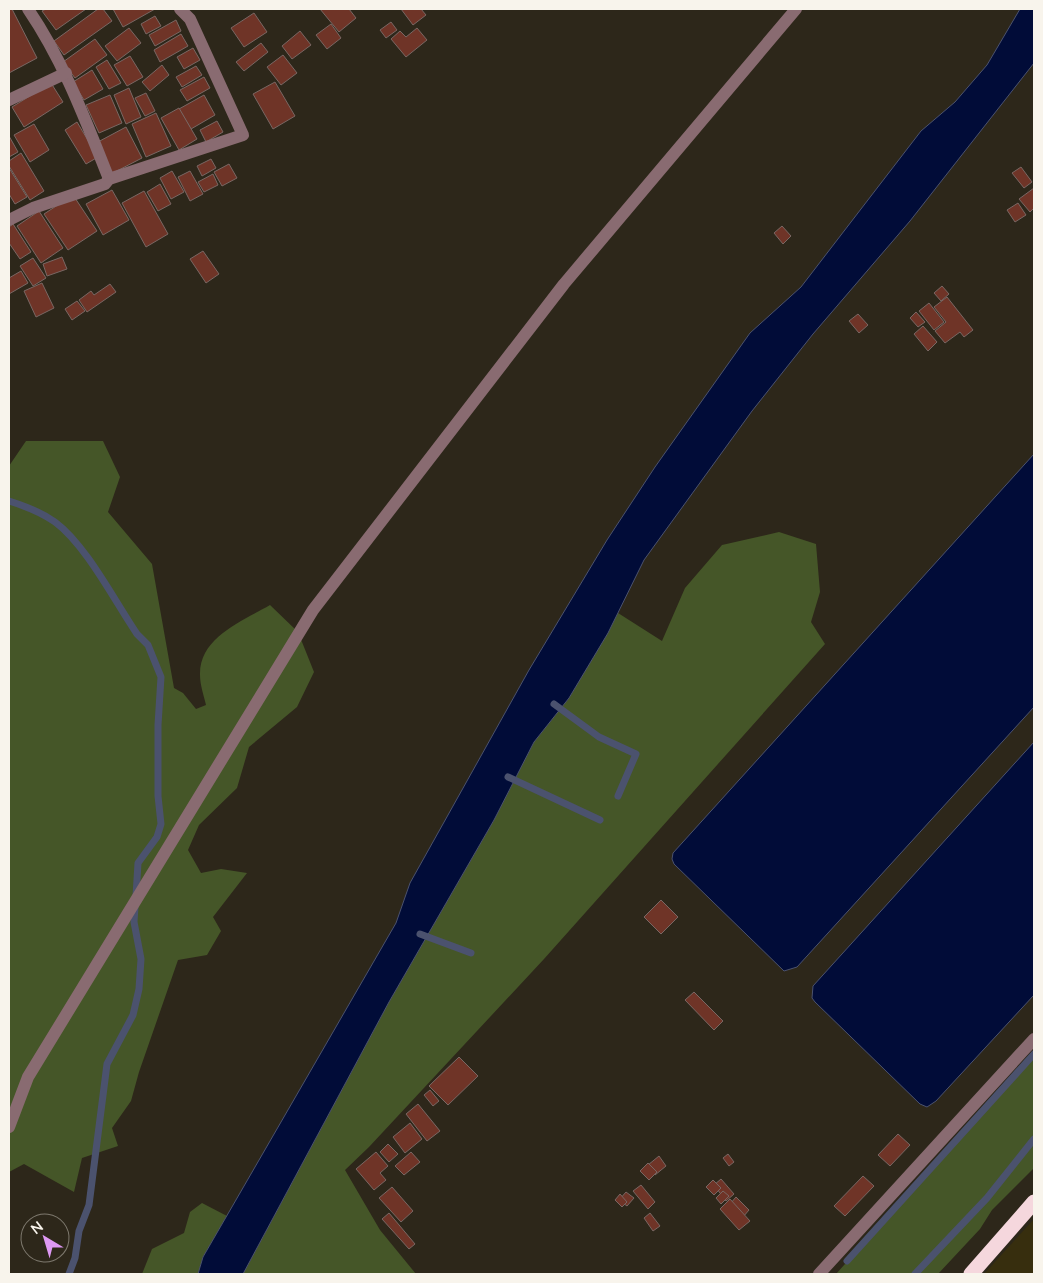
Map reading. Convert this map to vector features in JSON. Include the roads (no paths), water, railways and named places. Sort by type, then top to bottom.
[{"type":"highway","points":[[971,1274],[1034,1202]]},
{"type":"street","points":[[28,9],[50,41],[66,73],[109,179]]},
{"type":"street","points":[[9,220],[33,208],[105,184],[109,179],[243,135],[190,20],[180,9]]},
{"type":"street","points":[[9,1127],[28,1077],[313,610],[564,284],[796,9]]},
{"type":"street","points":[[9,100],[66,73]]},
{"type":"street","points":[[819,1274],[1034,1039]]},
{"type":"water","points":[[1020,9],[1034,9],[1034,63],[910,221],[813,334],[752,411],[644,560],[608,633],[569,698],[534,742],[494,820],[389,1002],[243,1274],[198,1274],[203,1257],[396,923],[410,883],[529,670],[607,540],[655,467],[750,333],[801,287],[921,131],[955,102],[987,65]]},
{"type":"water","points":[[1034,454],[1034,707],[797,967],[784,971],[674,864],[672,859],[673,853]]},
{"type":"water","points":[[1034,742],[1034,995],[936,1101],[927,1107],[920,1104],[815,1002],[812,998],[813,986]]},
{"type":"waterway","points":[[9,501],[50,518],[78,544],[137,634],[148,645],[161,677],[158,725],[158,796],[161,824],[157,837],[138,863],[136,896]]},
{"type":"waterway","points":[[554,704],[599,737],[636,754],[618,796]]},
{"type":"waterway","points":[[508,777],[600,820]]},
{"type":"waterway","points":[[69,1274],[75,1258],[79,1231],[89,1205],[107,1064],[133,1015],[139,989],[141,959],[134,922],[135,907]]},
{"type":"waterway","points":[[420,934],[471,953]]},
{"type":"waterway","points":[[847,1261],[1034,1054]]},
{"type":"waterway","points":[[915,1274],[987,1198],[1034,1139]]}]
